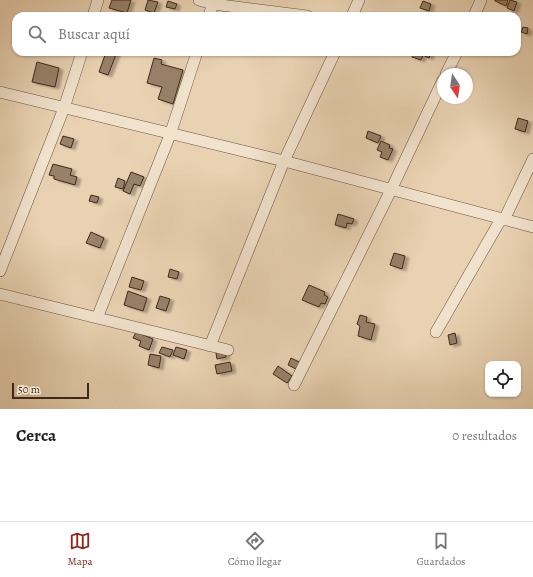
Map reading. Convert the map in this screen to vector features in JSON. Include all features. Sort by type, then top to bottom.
[{"type":"street","points":[[94,12],[98,0]]},
{"type":"street","points":[[199,0],[280,12]]},
{"type":"street","points":[[354,12],[359,0]]},
{"type":"street","points":[[476,12],[481,0]]},
{"type":"street","points":[[210,12],[213,2]]},
{"type":"street","points":[[0,271],[64,108],[81,56]]},
{"type":"street","points":[[97,318],[170,135],[196,56]]},
{"type":"street","points":[[210,346],[284,162],[333,56]]},
{"type":"street","points":[[449,68],[454,56]]},
{"type":"street","points":[[0,92],[284,162],[533,227]]},
{"type":"street","points":[[294,385],[391,190],[437,93]]},
{"type":"street","points":[[436,332],[502,219],[533,159]]},
{"type":"street","points":[[0,294],[228,350]]},
{"type":"building","points":[[112,0],[131,0],[127,12],[109,8]]},
{"type":"building","points":[[148,0],[158,2],[154,12],[145,10]]},
{"type":"building","points":[[495,0],[508,0],[506,6]]},
{"type":"building","points":[[510,0],[517,2],[514,11],[507,8]]},
{"type":"building","points":[[168,1],[177,4],[175,9],[166,7]]},
{"type":"building","points":[[423,1],[431,4],[429,11],[420,8]]},
{"type":"building","points":[[523,27],[528,28],[527,34],[521,32]]},
{"type":"building","points":[[105,56],[115,56],[108,75],[99,72]]},
{"type":"building","points":[[412,56],[423,56],[421,60]]},
{"type":"building","points":[[154,58],[162,60],[161,64],[183,70],[173,104],[158,99],[162,87],[147,83]]},
{"type":"building","points":[[37,62],[59,68],[55,87],[32,82]]},
{"type":"building","points":[[518,118],[528,121],[525,132],[515,129]]},
{"type":"building","points":[[368,131],[381,136],[378,143],[366,138]]},
{"type":"building","points":[[63,136],[74,139],[71,148],[60,144]]},
{"type":"building","points":[[381,141],[390,145],[389,148],[393,149],[388,160],[380,157],[382,152],[377,150]]},
{"type":"building","points":[[53,164],[72,169],[70,175],[77,177],[75,185],[54,179],[54,176],[49,175]]},
{"type":"building","points":[[131,172],[144,177],[140,186],[134,184],[130,194],[123,191]]},
{"type":"building","points":[[118,178],[125,181],[123,189],[115,187]]},
{"type":"building","points":[[91,195],[99,197],[97,203],[89,201]]},
{"type":"building","points":[[338,214],[354,219],[352,224],[347,223],[346,228],[335,225]]},
{"type":"building","points":[[91,232],[104,238],[100,248],[86,243]]},
{"type":"building","points":[[394,253],[405,256],[402,269],[390,265]]},
{"type":"building","points":[[170,269],[179,272],[177,279],[168,277]]},
{"type":"building","points":[[132,277],[144,281],[141,290],[129,287]]},
{"type":"building","points":[[309,285],[325,292],[324,295],[328,297],[325,304],[321,303],[319,307],[302,300]]},
{"type":"building","points":[[128,291],[147,298],[143,311],[124,305]]},
{"type":"building","points":[[160,296],[170,299],[166,311],[156,308]]},
{"type":"building","points":[[360,315],[367,317],[366,322],[375,324],[371,340],[358,336],[360,326],[357,324]]},
{"type":"building","points":[[136,332],[153,339],[149,350],[139,346],[141,341],[133,338]]},
{"type":"building","points":[[455,333],[457,343],[450,345],[448,335]]},
{"type":"building","points":[[162,347],[173,350],[170,357],[159,353]]},
{"type":"building","points":[[176,347],[187,350],[184,359],[173,355]]},
{"type":"building","points":[[225,351],[226,357],[217,359],[216,353]]},
{"type":"building","points":[[150,354],[161,356],[159,368],[148,365]]},
{"type":"building","points":[[291,358],[301,363],[298,370],[288,365]]},
{"type":"building","points":[[230,362],[232,371],[217,374],[215,365]]},
{"type":"building","points":[[278,366],[292,376],[287,383],[273,374]]}]
